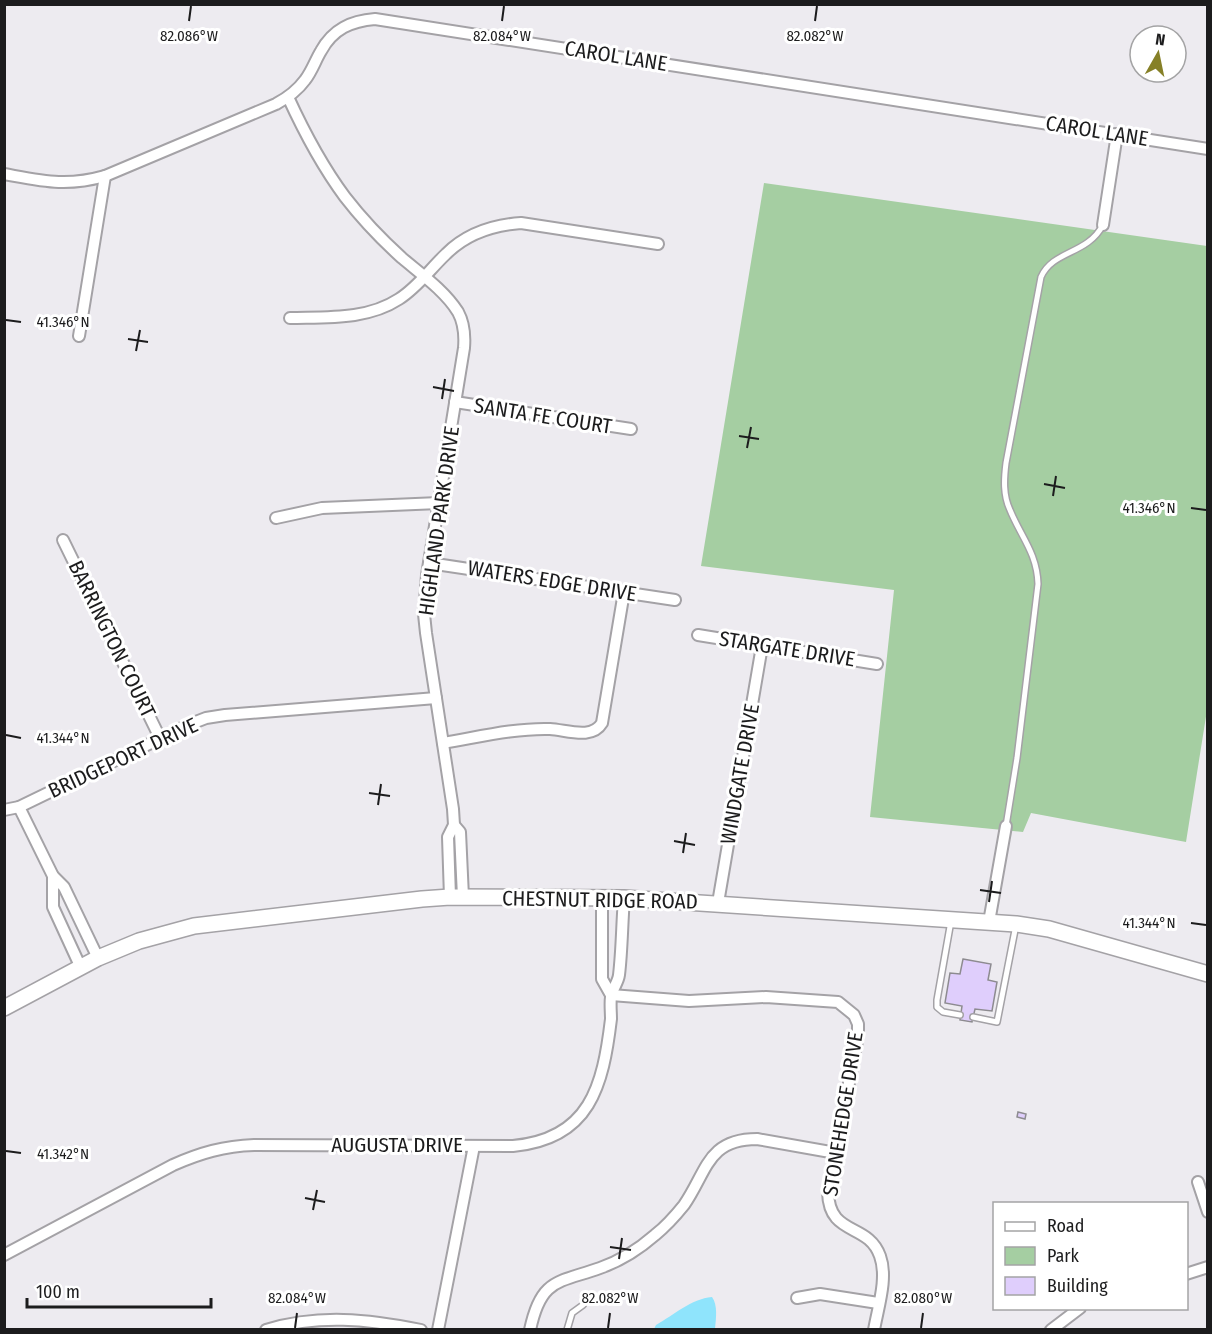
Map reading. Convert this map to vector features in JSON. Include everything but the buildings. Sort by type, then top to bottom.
[{"type":"street","name":"CAROL LANE","points":[[4,174],[58,183],[85,182],[105,176],[276,104],[288,97],[304,81],[327,40],[338,30],[351,22],[375,19],[1208,149]]},
{"type":"street","name":"HIGHLAND PARK DRIVE","points":[[288,97],[305,134],[324,167],[346,197],[370,226],[451,302],[463,324],[464,348],[429,563],[424,614],[454,825],[460,832],[456,897]]},
{"type":"street","points":[[1102,225],[1117,134]]},
{"type":"street","points":[[79,336],[105,176]]},
{"type":"street","points":[[291,318],[350,316],[370,312],[398,300],[425,278],[458,243],[473,234],[504,224],[521,223],[658,244]]},
{"type":"street","name":"SANTA FE COURT","points":[[455,402],[631,429]]},
{"type":"street","points":[[276,518],[322,508],[439,503]]},
{"type":"street","name":"BARRINGTON COURT","points":[[63,540],[160,738]]},
{"type":"street","name":"WATERS EDGE DRIVE","points":[[429,563],[675,600]]},
{"type":"street","points":[[443,743],[519,729],[581,732],[598,730],[603,723],[624,592]]},
{"type":"street","name":"STARGATE DRIVE","points":[[698,635],[877,664]]},
{"type":"street","name":"WINDGATE DRIVE","points":[[718,903],[762,646]]},
{"type":"street","name":"BRIDGEPORT DRIVE","points":[[4,810],[19,807],[188,725],[225,715],[436,698]]},
{"type":"street","points":[[19,807],[53,876],[64,887],[98,958]]},
{"type":"street","points":[[989,922],[1006,826]]},
{"type":"street","points":[[53,876],[53,907],[81,968]]},
{"type":"street","name":"CHESTNUT RIDGE ROAD","points":[[4,1008],[98,958],[139,941],[194,926],[456,897],[624,898],[1016,924],[1049,929],[1208,974]]},
{"type":"street","points":[[602,898],[602,979],[611,994]]},
{"type":"street","name":"AUGUSTA DRIVE","points":[[4,1255],[173,1165],[210,1150],[254,1145],[513,1146],[544,1140],[559,1134],[582,1114],[598,1087],[611,1018],[611,994],[619,978],[624,898]]},
{"type":"street","name":"STONEHEDGE DRIVE","points":[[611,994],[689,1001],[785,997],[838,1002],[854,1015],[858,1024],[858,1036],[828,1192],[828,1204],[839,1221],[871,1240],[876,1248],[883,1268],[874,1329]]},
{"type":"street","points":[[530,1329],[539,1302],[557,1281],[616,1262],[656,1235],[684,1204],[708,1160],[718,1149],[731,1142],[757,1138],[836,1153]]},
{"type":"street","points":[[438,1329],[474,1146]]},
{"type":"street","points":[[1198,1182],[1208,1212]]},
{"type":"street","points":[[1188,1273],[1208,1267]]},
{"type":"street","points":[[797,1298],[820,1294],[878,1304]]},
{"type":"street","points":[[1051,1329],[1077,1310]]},
{"type":"street","points":[[266,1329],[300,1321],[344,1318],[421,1329]]},
{"type":"lane","points":[[1006,826],[1017,758],[1038,584],[1034,558],[1010,510],[1005,494],[1006,463],[1041,277],[1057,259],[1089,243],[1102,225]]},
{"type":"lane","points":[[951,920],[937,1000],[938,1007],[943,1012],[960,1015]]},
{"type":"lane","points":[[973,1017],[998,1022],[1016,924]]},
{"type":"lane","points":[[567,1329],[572,1313],[583,1305]]},
{"type":"green space","points":[[764,183],[1207,246],[1208,704],[1186,842],[1031,813],[1023,832],[870,817],[894,590],[701,566]]},
{"type":"water","points":[[712,1297],[716,1308],[715,1329],[654,1329],[656,1325],[690,1304]]}]
